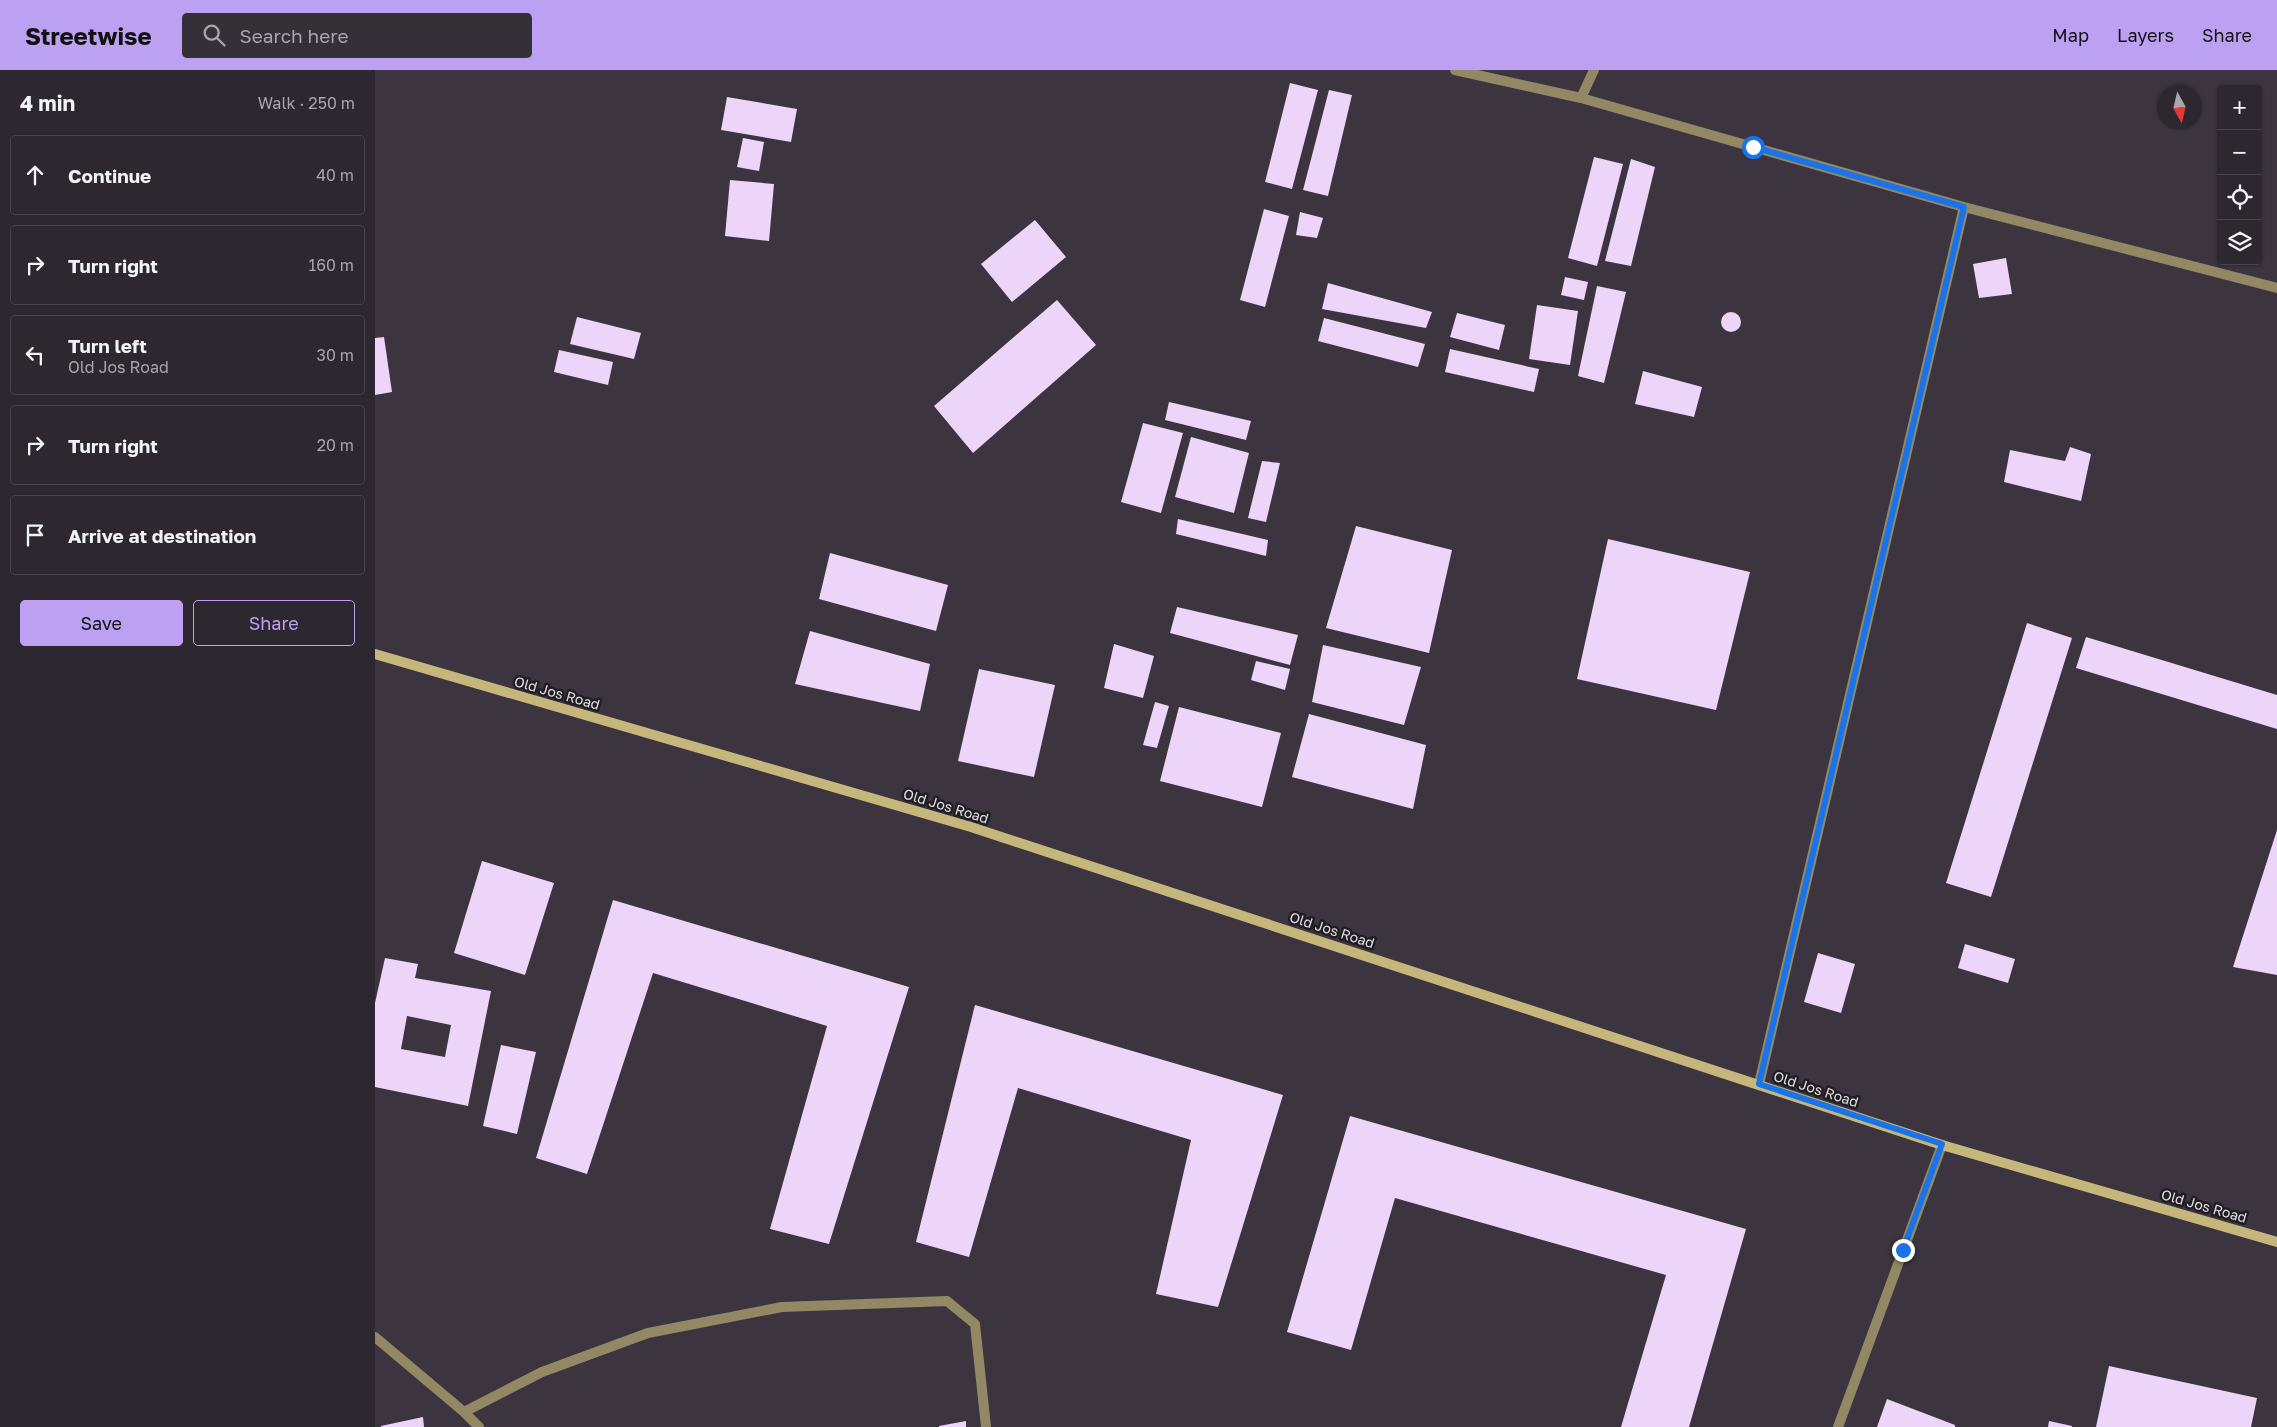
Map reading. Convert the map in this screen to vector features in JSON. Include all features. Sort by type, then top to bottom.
[{"type":"main road","name":"Old Jos Road","points":[[375,654],[971,827],[1942,1144],[2277,1242]]},
{"type":"street","points":[[1455,70],[1581,98],[1964,207],[2277,288]]},
{"type":"street","points":[[1581,98],[1594,70]]},
{"type":"street","points":[[1759,1084],[1964,207]]},
{"type":"street","points":[[1838,1427],[1942,1144]]},
{"type":"street","points":[[465,1412],[543,1372],[648,1333],[782,1307],[947,1301],[975,1324],[986,1427]]},
{"type":"street","points":[[375,1336],[465,1412],[479,1427]]},
{"type":"building","points":[[1290,83],[1318,90],[1292,189],[1265,182]]},
{"type":"building","points":[[1329,90],[1352,95],[1328,196],[1303,190]]},
{"type":"building","points":[[727,97],[797,109],[791,142],[721,130]]},
{"type":"building","points":[[743,138],[764,142],[759,171],[737,167]]},
{"type":"building","points":[[1594,157],[1623,164],[1597,266],[1568,258]]},
{"type":"building","points":[[1631,159],[1655,167],[1631,266],[1605,261]]},
{"type":"building","points":[[730,180],[774,184],[769,241],[725,236]]},
{"type":"building","points":[[1264,209],[1289,216],[1265,307],[1240,300]]},
{"type":"building","points":[[1300,212],[1323,218],[1317,238],[1296,235]]},
{"type":"building","points":[[1035,220],[1066,257],[1012,302],[981,264]]},
{"type":"building","points":[[2006,258],[2012,294],[1979,298],[1973,264]]},
{"type":"building","points":[[1565,277],[1588,282],[1584,300],[1561,295]]},
{"type":"building","points":[[1328,283],[1432,312],[1426,328],[1322,309]]},
{"type":"building","points":[[1597,286],[1626,292],[1604,383],[1578,376]]},
{"type":"building","points":[[1057,300],[1096,345],[973,453],[934,406]]},
{"type":"building","points":[[1537,305],[1578,311],[1570,365],[1529,359]]},
{"type":"building","points":[[1731,312],[1738,315],[1741,322],[1738,329],[1731,332],[1724,329],[1721,322],[1724,315]]},
{"type":"building","points":[[1457,313],[1505,325],[1499,350],[1450,337]]},
{"type":"building","points":[[577,317],[641,333],[634,359],[570,344]]},
{"type":"building","points":[[1324,318],[1425,344],[1418,367],[1318,341]]},
{"type":"building","points":[[384,337],[392,392],[375,395],[375,338]]},
{"type":"building","points":[[1450,349],[1539,369],[1534,392],[1445,372]]},
{"type":"building","points":[[559,350],[613,362],[608,385],[554,372]]},
{"type":"building","points":[[1643,371],[1702,387],[1694,417],[1635,404]]},
{"type":"building","points":[[1169,402],[1251,421],[1246,440],[1165,420]]},
{"type":"building","points":[[1143,423],[1183,433],[1161,513],[1121,502]]},
{"type":"building","points":[[1191,437],[1249,453],[1234,513],[1175,497]]},
{"type":"building","points":[[2070,447],[2091,454],[2081,501],[2004,482],[2010,450],[2065,461]]},
{"type":"building","points":[[1262,461],[1280,463],[1266,522],[1248,518]]},
{"type":"building","points":[[1178,519],[1268,540],[1266,556],[1176,534]]},
{"type":"building","points":[[1356,526],[1452,550],[1429,653],[1326,628]]},
{"type":"building","points":[[1608,539],[1750,572],[1716,710],[1577,679]]},
{"type":"building","points":[[830,553],[948,585],[936,631],[819,599]]},
{"type":"building","points":[[1177,607],[1298,635],[1290,665],[1170,633]]},
{"type":"building","points":[[2027,623],[2072,638],[1991,897],[1946,883]]},
{"type":"building","points":[[810,631],[930,664],[920,711],[795,684]]},
{"type":"building","points":[[2086,637],[2277,695],[2277,729],[2076,668]]},
{"type":"building","points":[[1114,644],[1154,656],[1143,698],[1104,688]]},
{"type":"building","points":[[1323,645],[1421,667],[1404,725],[1312,702]]},
{"type":"building","points":[[1256,661],[1290,669],[1285,690],[1251,680]]},
{"type":"building","points":[[979,669],[1055,685],[1034,777],[958,761]]},
{"type":"building","points":[[1155,702],[1169,706],[1157,748],[1143,745]]},
{"type":"building","points":[[1179,707],[1281,733],[1262,807],[1160,781]]},
{"type":"building","points":[[1309,714],[1426,745],[1413,809],[1292,777]]},
{"type":"building","points":[[2277,830],[2277,975],[2233,967]]},
{"type":"building","points":[[482,861],[554,883],[525,975],[454,953]]},
{"type":"building","points":[[613,900],[909,987],[829,1244],[770,1229],[827,1026],[653,973],[587,1174],[536,1158]]},
{"type":"building","points":[[1965,944],[2015,959],[2008,983],[1958,968]]},
{"type":"building","points":[[1818,953],[1855,964],[1841,1013],[1804,1002]]},
{"type":"building","points":[[385,958],[418,964],[415,978],[491,991],[468,1106],[375,1087],[375,1003]],"holes":[[[407,1016],[451,1025],[445,1057],[401,1049]]]},
{"type":"building","points":[[975,1005],[1283,1095],[1218,1307],[1156,1294],[1191,1140],[1018,1088],[969,1257],[916,1242]]},
{"type":"building","points":[[501,1045],[536,1052],[517,1134],[483,1126]]},
{"type":"building","points":[[1350,1116],[1746,1229],[1689,1427],[1621,1427],[1666,1275],[1395,1198],[1351,1350],[1287,1332]]},
{"type":"building","points":[[2109,1366],[2257,1398],[2251,1427],[2096,1427]]},
{"type":"building","points":[[1887,1399],[1955,1425],[1955,1427],[1877,1427]]},
{"type":"building","points":[[423,1417],[424,1427],[381,1427],[381,1426]]},
{"type":"building","points":[[966,1421],[966,1427],[939,1427],[939,1426]]},
{"type":"building","points":[[2049,1421],[2072,1426],[2072,1427],[2048,1427]]},
{"type":"route","points":[[1753,147],[1964,207],[1759,1084],[1942,1144],[1903,1250]]}]
